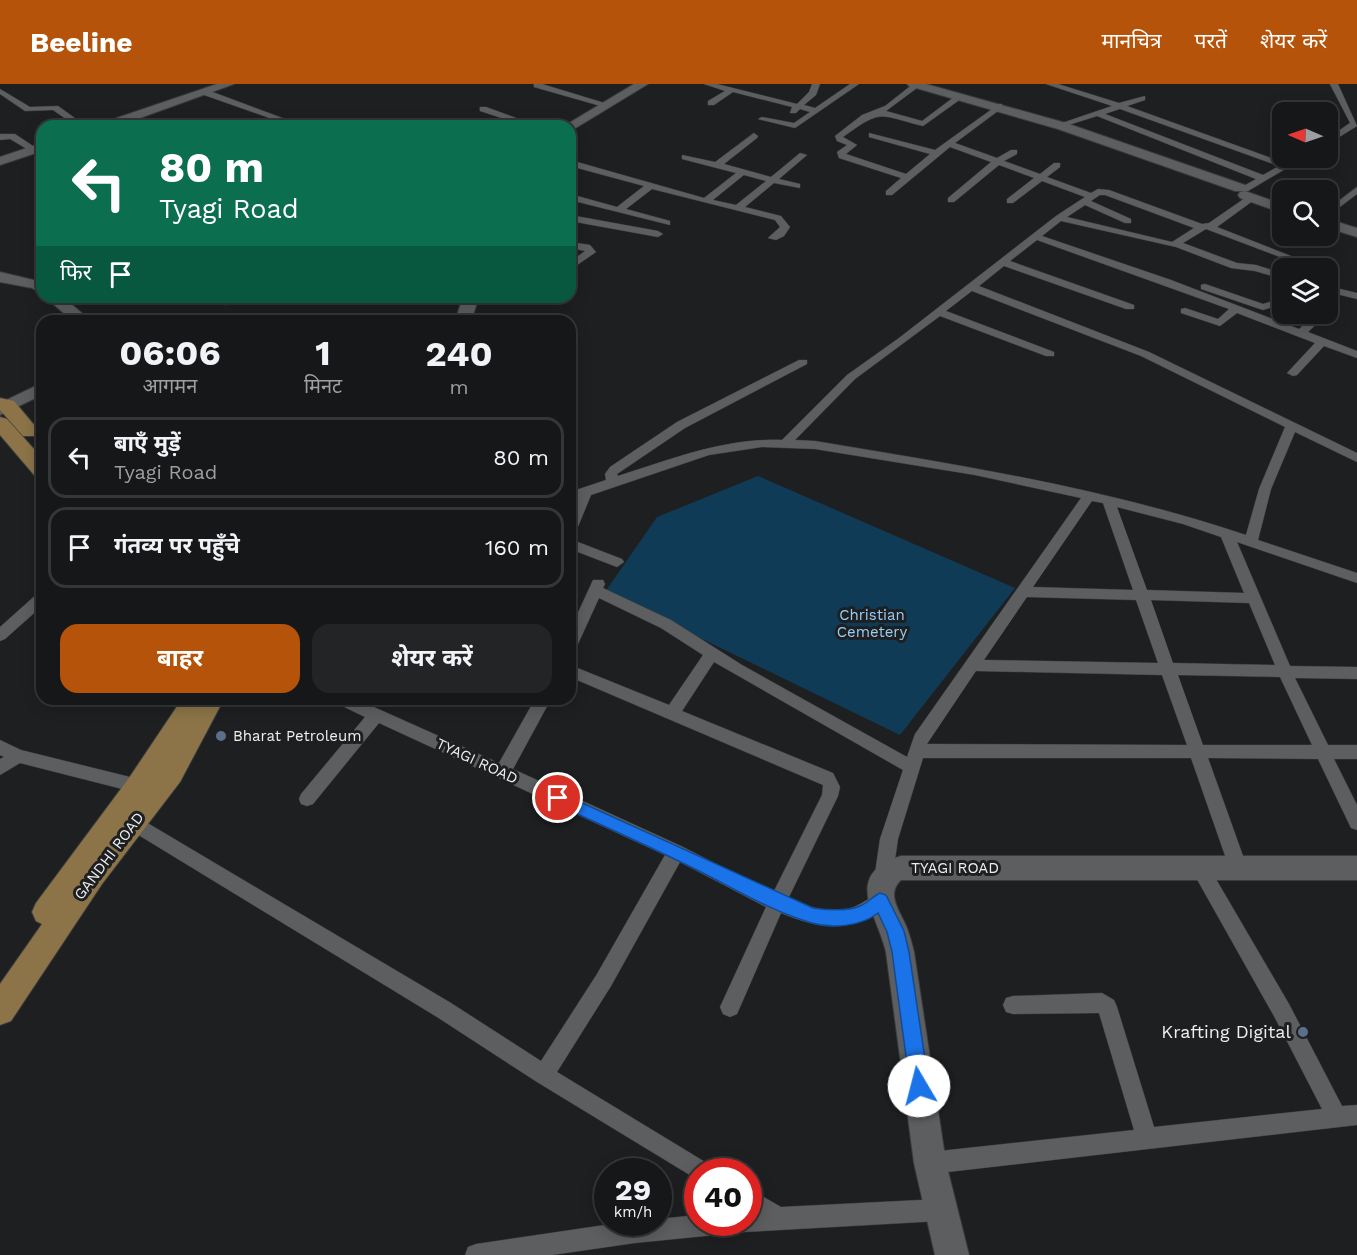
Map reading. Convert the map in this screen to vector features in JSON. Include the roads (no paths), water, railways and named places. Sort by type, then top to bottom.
[{"type":"main road","points":[[2,410],[36,441]]},
{"type":"main road","points":[[2,410],[36,462]]},
{"type":"main road","name":"GANDHI ROAD","points":[[0,982],[76,867],[138,786],[185,718],[191,705]]},
{"type":"main road","name":"GANDHI ROAD","points":[[0,1010],[92,875],[171,774],[209,705]]},
{"type":"street","points":[[124,120],[228,84]]},
{"type":"street","points":[[576,123],[642,84]]},
{"type":"street","points":[[708,84],[817,111]]},
{"type":"street","points":[[780,123],[814,92],[816,84]]},
{"type":"street","points":[[762,119],[795,126],[855,84]]},
{"type":"street","points":[[907,177],[841,155],[853,145],[840,139],[840,134],[865,117],[888,108],[915,84],[960,92],[1272,201]]},
{"type":"street","points":[[1050,84],[1120,106],[1272,161]]},
{"type":"street","points":[[1334,84],[1354,124],[1338,134]]},
{"type":"street","points":[[537,85],[607,105]]},
{"type":"street","points":[[711,103],[731,90]]},
{"type":"street","points":[[0,91],[28,109],[55,108],[73,120]]},
{"type":"street","points":[[879,112],[923,124],[960,92]]},
{"type":"street","points":[[207,93],[283,120]]},
{"type":"street","points":[[1062,126],[1142,98]]},
{"type":"street","points":[[889,193],[948,143],[999,106]]},
{"type":"street","points":[[483,109],[516,120]]},
{"type":"street","points":[[1098,114],[1264,179]]},
{"type":"street","points":[[872,135],[936,153]]},
{"type":"street","points":[[0,137],[12,136],[36,147]]},
{"type":"street","points":[[716,166],[754,136]]},
{"type":"street","points":[[948,143],[1039,177],[1087,198],[1128,221]]},
{"type":"street","points":[[0,161],[36,149]]},
{"type":"street","points":[[951,200],[1014,152]]},
{"type":"street","points":[[738,208],[803,155]]},
{"type":"street","points":[[685,157],[797,186]]},
{"type":"street","points":[[576,165],[706,201],[768,214],[783,221],[785,227],[781,234],[773,238]]},
{"type":"street","points":[[1010,201],[1057,165]]},
{"type":"street","points":[[1176,244],[1205,227],[1244,192],[1283,168]]},
{"type":"street","points":[[706,201],[742,172]]},
{"type":"street","points":[[619,210],[650,186]]},
{"type":"street","points":[[1338,205],[1357,190]]},
{"type":"street","points":[[786,443],[839,387],[1059,218],[1098,192],[1106,192],[1289,258]]},
{"type":"street","points":[[1244,192],[1272,205]]},
{"type":"street","points":[[576,199],[667,223]]},
{"type":"street","points":[[1059,218],[1107,231],[1176,244],[1235,266],[1256,268],[1272,273]]},
{"type":"street","points":[[576,219],[658,234]]},
{"type":"street","points":[[1338,226],[1357,233]]},
{"type":"street","points":[[1037,237],[1167,282],[1357,355]]},
{"type":"street","points":[[576,246],[587,248],[591,252],[576,263]]},
{"type":"street","points":[[1076,252],[1084,246],[1089,246],[1259,306],[1272,305]]},
{"type":"street","points":[[1004,262],[1130,307]]},
{"type":"street","points":[[0,277],[36,285]]},
{"type":"street","points":[[972,287],[1145,354],[1357,458]]},
{"type":"street","points":[[1338,291],[1357,296]]},
{"type":"street","points":[[60,303],[76,315]]},
{"type":"street","points":[[1185,312],[1218,324],[1235,309]]},
{"type":"street","points":[[939,312],[1050,354]]},
{"type":"street","points":[[1299,334],[1310,324]]},
{"type":"street","points":[[1293,373],[1322,342]]},
{"type":"street","points":[[613,483],[611,474],[614,470],[681,425],[803,363]]},
{"type":"street","points":[[2,410],[36,391]]},
{"type":"street","points":[[1251,541],[1265,489],[1291,427]]},
{"type":"street","points":[[576,495],[707,451],[762,443],[786,443],[859,451],[1029,482],[1108,500],[1226,533],[1357,578]]},
{"type":"street","points":[[576,515],[585,493]]},
{"type":"street","points":[[952,1255],[930,1163],[896,931],[881,891],[889,839],[913,759],[927,729],[1089,496]]},
{"type":"street","points":[[1108,500],[1238,867]]},
{"type":"street","points":[[1226,533],[1286,672],[1357,823]]},
{"type":"street","points":[[576,546],[617,562]]},
{"type":"street","points":[[576,625],[597,587],[666,624],[712,653],[913,759],[1199,752],[1357,752]]},
{"type":"street","points":[[1023,591],[1254,598]]},
{"type":"street","points":[[0,635],[36,603]]},
{"type":"street","points":[[672,713],[712,653]]},
{"type":"street","points":[[970,665],[1357,673]]},
{"type":"street","points":[[576,673],[828,778],[832,784],[833,790],[777,902],[730,1006]]},
{"type":"street","name":"TYAGI ROAD","points":[[358,705],[676,852],[777,902],[812,916],[831,919],[864,914],[892,871],[902,868],[1357,868]]},
{"type":"street","points":[[503,772],[540,705]]},
{"type":"street","points":[[307,799],[376,715]]},
{"type":"street","points":[[0,747],[18,756],[138,786]]},
{"type":"street","points":[[0,768],[18,756]]},
{"type":"street","points":[[133,823],[444,1010],[544,1075],[684,1160]]},
{"type":"street","points":[[544,1075],[604,980],[676,852]]},
{"type":"street","points":[[930,1163],[1347,1116],[1282,1011],[1200,868]]},
{"type":"street","points":[[1013,1005],[1102,1002],[1107,1007],[1111,1019],[1147,1138]]},
{"type":"street","points":[[762,1208],[779,1218]]},
{"type":"street","points":[[762,1220],[940,1210]]},
{"type":"street","points":[[476,1255],[557,1250],[635,1232],[684,1227]]},
{"type":"place","name":"Bharat Petroleum","points":[[221,736]]},
{"type":"place","name":"Krafting Digital","points":[[1303,1032]]},
{"type":"park label","name":"Christian Cemetery","points":[[872,624]]}]
